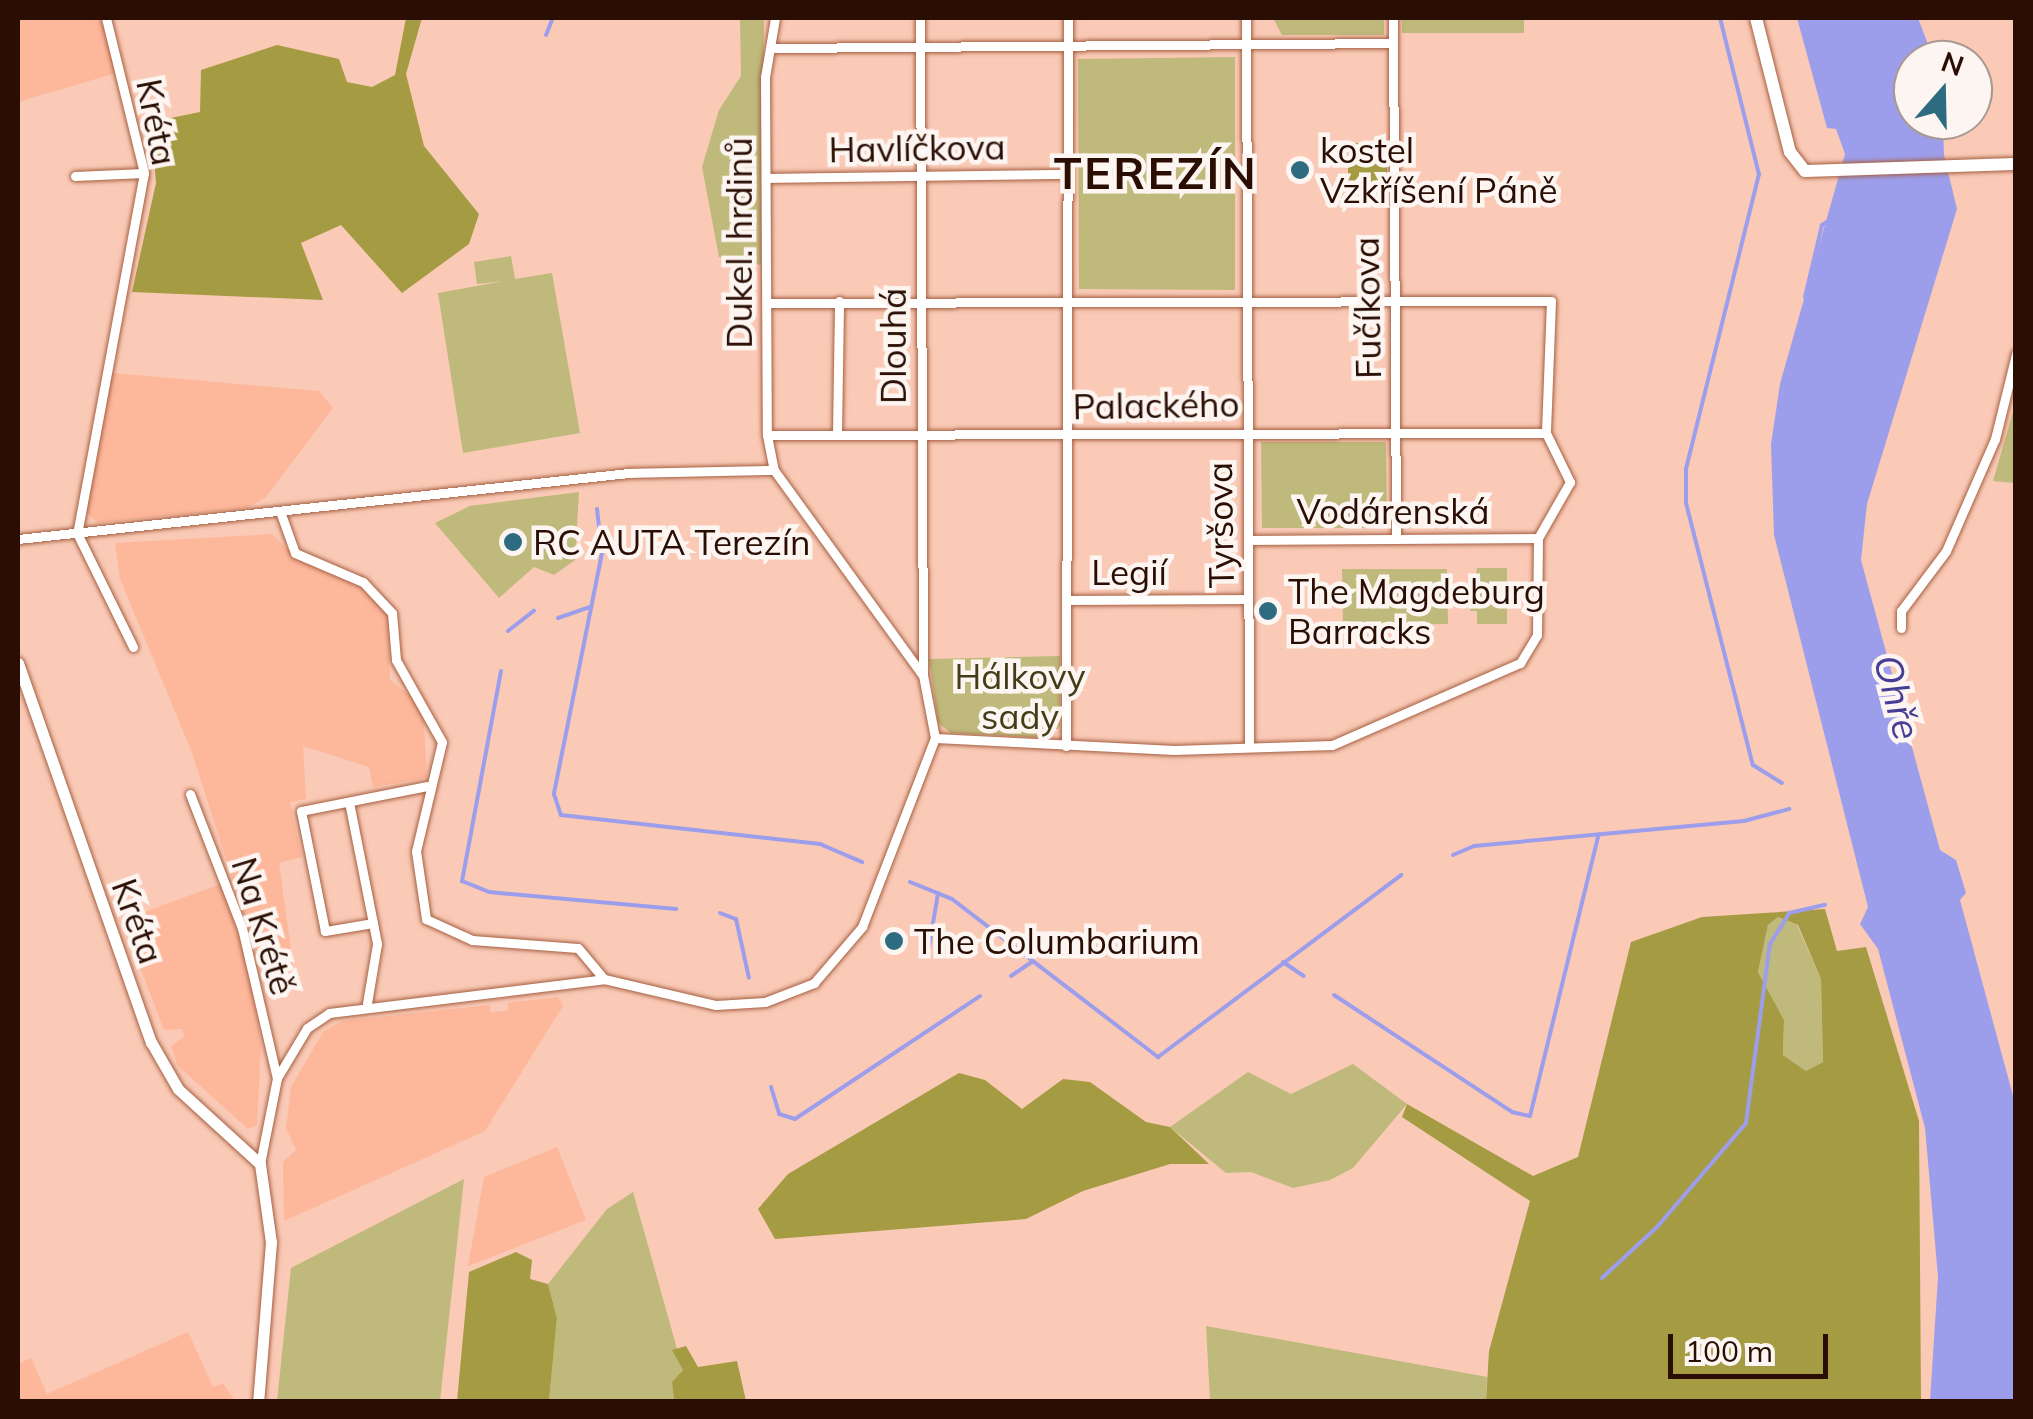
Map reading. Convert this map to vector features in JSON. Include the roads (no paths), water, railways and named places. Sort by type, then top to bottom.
[{"type":"main road","points":[[1756,18],[1790,152],[1798,167],[1819,173],[2016,164]]},
{"type":"street","name":"Kréta","points":[[77,533],[144,173],[106,18]]},
{"type":"street","name":"Dukel. hrdinů","points":[[774,470],[767,435],[765,76],[775,48],[775,18]]},
{"type":"street","name":"Dlouhá","points":[[920,18],[923,675],[935,738]]},
{"type":"street","points":[[1066,746],[1068,18]]},
{"type":"street","name":"Tyršova","points":[[1246,18],[1249,747]]},
{"type":"street","name":"Fučíkova","points":[[1393,18],[1396,538]]},
{"type":"street","points":[[775,48],[1393,44]]},
{"type":"street","points":[[74,176],[144,173]]},
{"type":"street","name":"Havlíčkova","points":[[767,178],[1067,174]]},
{"type":"street","points":[[838,433],[839,301]]},
{"type":"street","points":[[258,1402],[271,1242],[260,1164],[276,1078],[306,1028],[366,1003],[604,979],[716,1006],[765,1002],[832,968],[868,916],[935,738],[1066,746],[1332,745],[1520,663],[1537,635],[1538,538],[1570,482],[1546,433],[1551,301],[768,303]]},
{"type":"street","points":[[1901,628],[1900,611],[1946,551],[1995,439],[2016,354]]},
{"type":"street","name":"Palackého","points":[[767,435],[1396,430],[1546,433]]},
{"type":"street","points":[[18,539],[651,473],[774,470],[923,675]]},
{"type":"street","points":[[281,514],[295,553],[363,582],[392,613],[396,660],[442,742],[428,786],[414,872],[426,919],[472,940],[578,948],[604,979]]},
{"type":"street","points":[[77,533],[133,647]]},
{"type":"street","name":"Vodárenská","points":[[1248,540],[1538,538]]},
{"type":"street","name":"Legií","points":[[1069,600],[1248,599]]},
{"type":"street","name":"Kréta","points":[[18,663],[151,1042],[178,1089],[260,1164]]},
{"type":"street","points":[[373,923],[325,932],[301,812],[428,786]]},
{"type":"street","name":"Na Krétě","points":[[190,794],[242,928],[276,1078]]},
{"type":"street","points":[[349,802],[373,923],[366,1003]]},
{"type":"water","name":"Ohře","points":[[1797,18],[1918,18],[1926,40],[1893,40],[1893,140],[1943,140],[1957,209],[1867,504],[1861,560],[1940,850],[1956,860],[1966,893],[1960,900],[2015,1103],[2015,1401],[1930,1401],[1938,1277],[1925,1128],[1878,949],[1860,924],[1868,907],[1774,535],[1771,444],[1780,384],[1845,154],[1836,129],[1827,128]]},
{"type":"waterway","points":[[546,35],[553,18]]},
{"type":"waterway","points":[[1720,18],[1759,174],[1686,469],[1686,503],[1753,765],[1782,783]]},
{"type":"waterway","points":[[1805,297],[1822,225],[1830,220]]},
{"type":"waterway","points":[[597,509],[602,553],[554,794],[561,815],[820,844],[862,862]]},
{"type":"waterway","points":[[558,618],[590,607]]},
{"type":"waterway","points":[[508,631],[534,611]]},
{"type":"waterway","points":[[501,671],[462,881],[489,892],[676,909]]},
{"type":"waterway","points":[[1453,855],[1474,846],[1744,821],[1789,809]]},
{"type":"waterway","points":[[1334,995],[1512,1112],[1530,1116],[1599,834]]},
{"type":"waterway","points":[[910,882],[952,899],[1158,1057],[1401,875]]},
{"type":"waterway","points":[[929,947],[938,893]]},
{"type":"waterway","points":[[1602,1278],[1657,1227],[1746,1123],[1770,944],[1789,913],[1825,905]]},
{"type":"waterway","points":[[720,913],[736,919],[749,978]]},
{"type":"waterway","points":[[1011,976],[1032,962]]},
{"type":"waterway","points":[[1283,962],[1304,976]]},
{"type":"waterway","points":[[771,1087],[779,1114],[795,1119],[980,996]]},
{"type":"place","name":"kostel Vzkříšení Páně","points":[[1300,170]]},
{"type":"place","name":"RC AUTA Terezín","points":[[513,542]]},
{"type":"place","name":"The Magdeburg Barracks","points":[[1268,611]]},
{"type":"place","name":"The Columbarium","points":[[894,941]]},
{"type":"district","name":"TEREZÍN","points":[[1156,173]]},
{"type":"park label","name":"Hálkovy sady","points":[[1020,696]]}]
